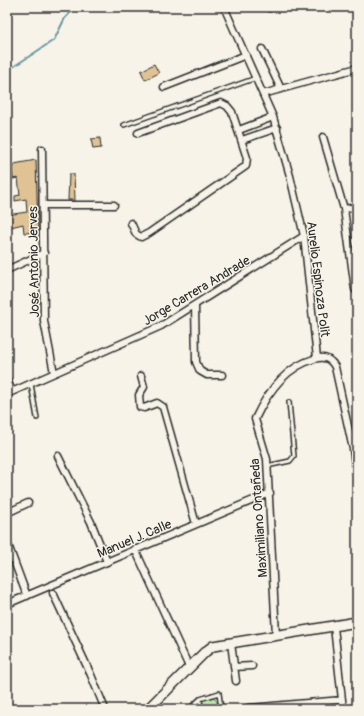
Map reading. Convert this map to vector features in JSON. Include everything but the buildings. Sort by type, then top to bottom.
[{"type":"main road","points":[[148,709],[209,649],[231,643],[357,622]]},
{"type":"street","name":"Aurelio Espinoza Polit","points":[[224,7],[277,128],[304,236],[317,358]]},
{"type":"street","points":[[262,49],[281,89]]},
{"type":"street","points":[[164,87],[246,55]]},
{"type":"street","points":[[262,94],[357,68]]},
{"type":"street","points":[[131,223],[136,234],[141,237],[149,233],[246,166],[247,158],[239,130],[230,108],[221,103],[138,132]]},
{"type":"street","points":[[239,130],[273,118]]},
{"type":"street","points":[[261,122],[265,132]]},
{"type":"street","points":[[242,140],[277,128]]},
{"type":"street","points":[[323,137],[344,209],[355,289],[357,292]]},
{"type":"street","name":"José Antonio Jerves","points":[[42,149],[44,321],[54,373]]},
{"type":"street","points":[[43,205],[114,205]]},
{"type":"street","points":[[344,209],[357,207]]},
{"type":"street","name":"Jorge Carrera Andrade","points":[[10,393],[31,382],[146,333],[195,305],[304,236]]},
{"type":"street","points":[[7,270],[44,253]]},
{"type":"street","points":[[195,305],[196,362],[200,371],[207,375],[222,375]]},
{"type":"street","points":[[317,358],[327,359],[332,363],[337,372],[357,480]]},
{"type":"street","name":"Maximiliano Ontañeda","points":[[276,635],[268,466],[256,426],[256,417],[273,390],[288,372],[300,364],[317,358]]},
{"type":"street","points":[[141,376],[144,387],[139,395],[140,407],[144,408],[158,403],[163,407],[196,524]]},
{"type":"street","points":[[7,380],[10,393]]},
{"type":"street","points":[[58,456],[91,522],[107,562]]},
{"type":"street","name":"Manuel J. Calle","points":[[7,604],[134,549],[270,493]]},
{"type":"street","points":[[7,513],[28,503]]},
{"type":"street","points":[[7,542],[27,596]]},
{"type":"street","points":[[134,549],[189,668]]},
{"type":"street","points":[[53,594],[91,675],[105,709]]},
{"type":"street","points":[[334,627],[343,709]]},
{"type":"street","points":[[231,643],[236,681]]},
{"type":"street","points":[[234,667],[252,666]]},
{"type":"street","points":[[248,708],[342,700]]},
{"type":"street","points":[[7,705],[9,709]]},
{"type":"lane","points":[[124,125],[256,78]]},
{"type":"lane","points":[[31,382],[37,418]]},
{"type":"lane","points":[[268,466],[290,461],[294,456],[289,402]]},
{"type":"lane","points":[[189,709],[200,698],[219,693],[221,709]]},
{"type":"lane","points":[[200,698],[201,709]]},
{"type":"green space","points":[[211,692],[221,709],[193,709]]},
{"type":"waterway","points":[[7,73],[13,67],[54,40],[65,18],[76,7]]}]
